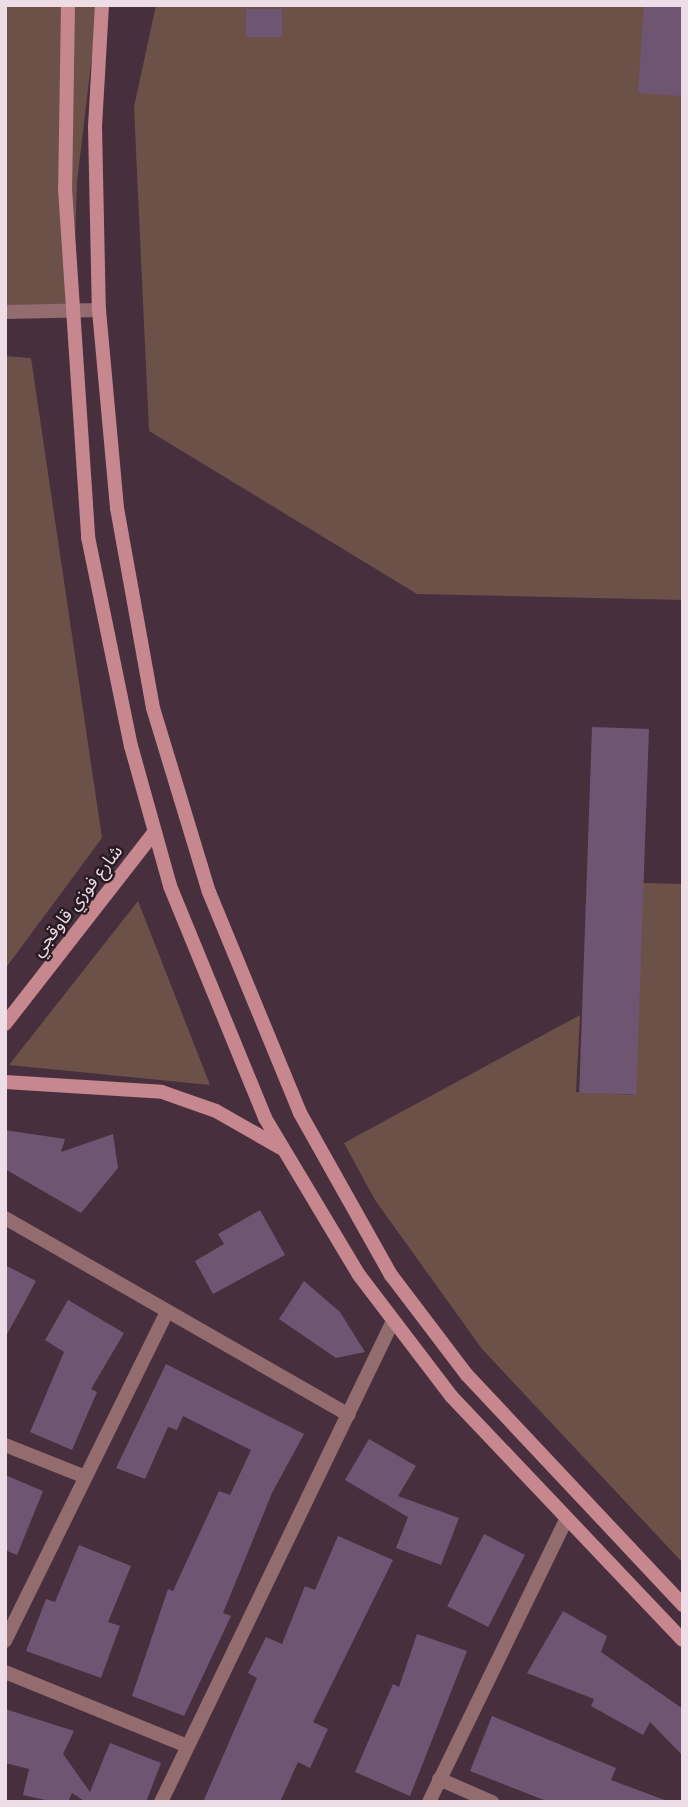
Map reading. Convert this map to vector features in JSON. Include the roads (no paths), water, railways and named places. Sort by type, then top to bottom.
[{"type":"street","points":[[68,5],[64,136],[70,310],[94,578],[153,834],[217,1006],[282,1149],[392,1324],[566,1520],[683,1640]]},
{"type":"street","points":[[102,5],[95,126],[99,310],[117,508],[153,708],[209,892],[300,1113],[340,1192],[415,1309],[467,1375],[683,1605]]},
{"type":"street","points":[[5,312],[99,310]]},
{"type":"street","name":"شارع فوزي قاوقجي","points":[[5,1024],[153,834]]},
{"type":"street","points":[[5,1083],[162,1092],[216,1111],[282,1149]]},
{"type":"street","points":[[5,1219],[166,1314],[349,1415]]},
{"type":"street","points":[[5,1641],[83,1476],[166,1314]]},
{"type":"street","points":[[161,1802],[185,1745],[392,1324]]},
{"type":"street","points":[[5,1446],[83,1476]]},
{"type":"street","points":[[429,1802],[566,1520]]},
{"type":"street","points":[[5,1672],[185,1745]]},
{"type":"street","points":[[439,1779],[492,1802]]}]
